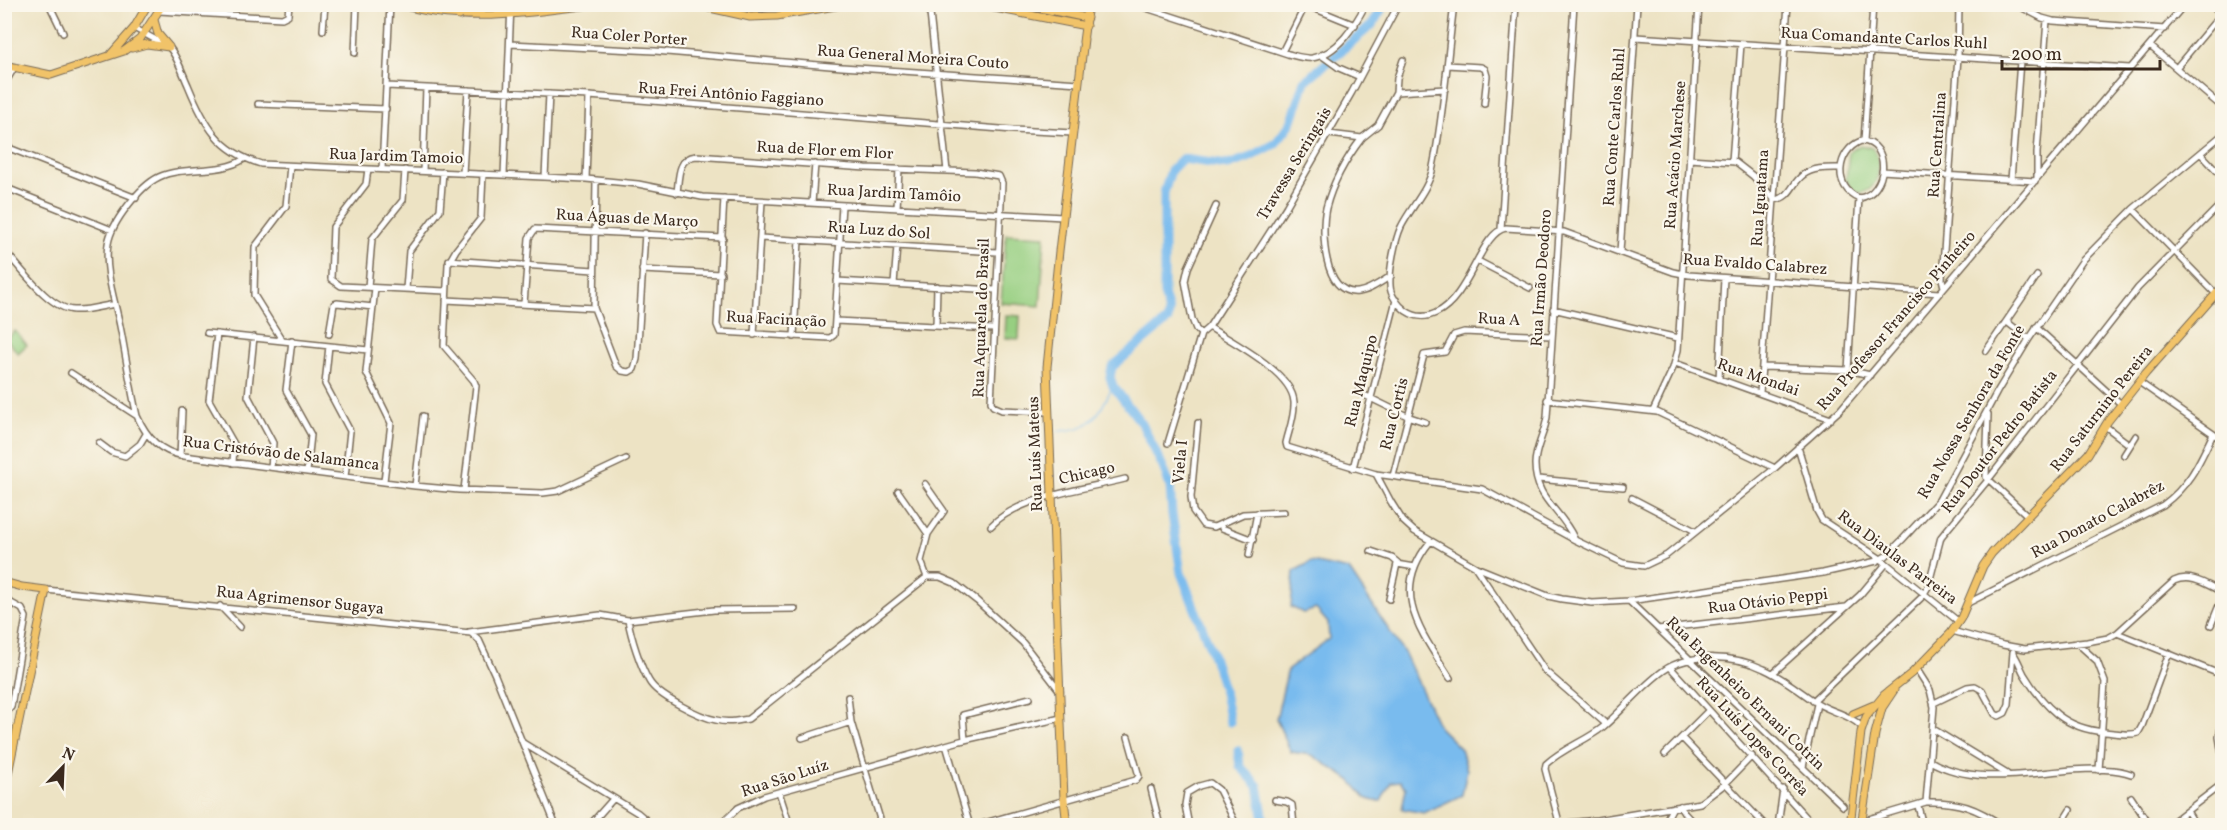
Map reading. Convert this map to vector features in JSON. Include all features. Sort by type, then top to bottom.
[{"type":"main road","points":[[109,55],[134,28],[148,4]]},
{"type":"main road","points":[[399,4],[438,14],[459,16],[598,4]]},
{"type":"main road","points":[[459,16],[460,4]]},
{"type":"main road","points":[[692,4],[750,18],[777,16],[847,4]]},
{"type":"main road","points":[[734,4],[753,8],[797,4]]},
{"type":"main road","points":[[974,4],[1086,26]]},
{"type":"main road","points":[[1021,4],[1087,18]]},
{"type":"main road","name":"Rua Luís Mateus","points":[[1067,825],[1047,412],[1048,350],[1079,83],[1077,76],[1088,4]]},
{"type":"main road","points":[[124,51],[145,34],[161,8]]},
{"type":"main road","points":[[154,20],[158,34],[169,47]]},
{"type":"main road","points":[[4,65],[51,75],[147,44],[169,47]]},
{"type":"main road","name":"Rua Saturnino Pereira","points":[[1877,704],[1952,632],[1959,622],[1988,558],[2088,454],[2121,404],[2176,337],[2223,287]]},
{"type":"main road","name":"Rua Agrimensor Sugaya","points":[[4,582],[46,590]]},
{"type":"main road","points":[[4,793],[46,590]]},
{"type":"main road","points":[[1861,823],[1875,734],[1882,708],[1895,688]]},
{"type":"main road","points":[[1850,715],[1877,704]]},
{"type":"main road","points":[[1850,825],[1862,727],[1866,717],[1877,704]]},
{"type":"main road","points":[[1866,717],[1872,722],[1875,734]]},
{"type":"street","points":[[49,4],[63,33]]},
{"type":"street","points":[[161,8],[282,18],[288,15],[289,4]]},
{"type":"street","points":[[323,30],[325,4]]},
{"type":"street","points":[[355,53],[357,4]]},
{"type":"street","points":[[382,169],[390,4]]},
{"type":"street","points":[[504,175],[512,4]]},
{"type":"street","points":[[929,4],[944,124],[947,171]]},
{"type":"street","points":[[1134,4],[1282,52],[1312,58],[1323,57],[1341,41],[1355,25],[1366,4]]},
{"type":"street","points":[[1293,4],[1306,6],[1355,25]]},
{"type":"street","points":[[1454,4],[1445,89],[1433,169],[1401,228],[1391,276],[1391,292],[1396,300],[1409,313],[1424,316],[1434,315],[1458,296],[1487,242],[1500,229],[1516,4]]},
{"type":"street","name":"Rua Irmão Deodoro","points":[[1574,4],[1546,425],[1536,453],[1535,464],[1543,496],[1566,522],[1575,540]]},
{"type":"street","name":"Rua Conte Carlos Ruhl","points":[[1620,252],[1637,4]]},
{"type":"street","name":"Rua Acácio Marchese","points":[[1653,411],[1675,363],[1678,338],[1699,4]]},
{"type":"street","name":"Rua Iguatama","points":[[1761,393],[1788,4]]},
{"type":"street","points":[[1864,141],[1873,4]]},
{"type":"street","name":"Rua Centralina","points":[[1944,287],[1942,279],[1958,57],[1959,4]]},
{"type":"street","points":[[2015,4],[2047,20],[2165,29]]},
{"type":"street","name":"Rua Professor Francisco Pinheiro","points":[[1209,327],[1261,361],[1288,384],[1294,404],[1287,447],[1376,474],[1482,489],[1575,540],[1623,562],[1638,566],[1650,564],[1661,559],[1775,468],[1832,419],[2185,4]]},
{"type":"street","points":[[2176,68],[2222,14],[2210,4]]},
{"type":"street","points":[[1282,52],[1306,6]]},
{"type":"street","name":"Travessa Seringais","points":[[1201,334],[1209,327],[1257,255],[1329,134],[1396,9]]},
{"type":"street","points":[[1882,171],[2036,180],[2047,20]]},
{"type":"street","points":[[134,28],[169,47]]},
{"type":"street","name":"Rua Comandante Carlos Ruhl","points":[[1635,37],[2131,68]]},
{"type":"street","name":"Rua Coler Porter","points":[[510,44],[645,50],[746,59]]},
{"type":"street","points":[[1732,161],[1741,44]]},
{"type":"street","points":[[2150,46],[2223,107]]},
{"type":"street","name":"Rua Jardim Tamoio","points":[[169,47],[177,57],[205,124],[221,143],[244,159],[261,165],[586,179],[638,184],[677,193],[724,198]]},
{"type":"street","points":[[1323,57],[1339,68],[1360,77]]},
{"type":"street","name":"Rua General Moreira Couto","points":[[746,59],[1079,83]]},
{"type":"street","points":[[1391,276],[1364,291],[1348,291],[1337,282],[1331,273],[1325,253],[1324,218],[1339,170],[1362,138],[1378,125],[1396,92],[1397,78],[1403,60]]},
{"type":"street","points":[[2012,180],[2020,61]]},
{"type":"street","points":[[1447,66],[1462,65],[1485,69],[1487,76],[1484,104]]},
{"type":"street","points":[[4,85],[14,68]]},
{"type":"street","name":"Rua Frei Antônio Faggiano","points":[[387,86],[589,96],[1073,133]]},
{"type":"street","points":[[423,171],[426,88]]},
{"type":"street","points":[[1396,92],[1445,89]]},
{"type":"street","points":[[463,173],[468,90]]},
{"type":"street","points":[[545,177],[549,94]]},
{"type":"street","points":[[586,179],[589,96]]},
{"type":"street","points":[[258,104],[386,109]]},
{"type":"street","points":[[1329,134],[1362,138]]},
{"type":"street","name":"Rua Nossa Senhora da Fonte","points":[[1881,559],[1930,512],[1939,500],[2036,327],[2083,260],[2133,209],[2223,135]]},
{"type":"street","points":[[1864,141],[1870,142],[1878,151],[1882,171],[1875,190],[1859,198],[1847,192],[1843,185],[1841,168],[1847,149],[1864,141]]},
{"type":"street","points":[[4,146],[135,198]]},
{"type":"street","points":[[2201,154],[2223,176]]},
{"type":"street","name":"Rua de Flor em Flor","points":[[677,193],[681,163],[691,156],[999,176]]},
{"type":"street","name":"Rua Cristóvão de Salamanca","points":[[244,159],[234,165],[163,175],[145,187],[112,230],[107,252],[137,416],[146,434],[159,447],[180,456],[415,486],[543,493],[558,491],[626,459]]},
{"type":"street","points":[[1689,159],[1732,161],[1749,171],[1775,200],[1788,195],[1800,178],[1811,170],[1841,168]]},
{"type":"street","points":[[812,203],[814,165]]},
{"type":"street","points":[[282,340],[254,295],[254,269],[257,243],[288,202],[290,166]]},
{"type":"street","points":[[368,169],[366,184],[333,227],[330,277],[333,282],[341,286],[446,291]]},
{"type":"street","points":[[897,208],[899,169]]},
{"type":"street","points":[[368,287],[372,238],[403,200],[405,170]]},
{"type":"street","points":[[406,289],[409,251],[440,210],[443,172]]},
{"type":"street","points":[[464,490],[476,386],[444,346],[446,291],[449,260],[481,218],[483,174]]},
{"type":"street","name":"Rua Aquarela do Brasil","points":[[999,176],[1002,180],[990,397],[993,406],[1002,410],[1047,412]]},
{"type":"street","points":[[596,180],[594,308],[616,366],[622,371],[629,372],[634,369],[637,359],[645,234]]},
{"type":"street","points":[[4,187],[112,230]]},
{"type":"street","name":"Rua Jardim Tamôio","points":[[724,198],[1063,217]]},
{"type":"street","name":"Rua Facinação","points":[[724,198],[717,310],[719,331],[754,335],[830,338],[834,333],[842,205]]},
{"type":"street","points":[[1848,370],[1859,198]]},
{"type":"street","points":[[754,335],[762,201]]},
{"type":"street","name":"Rua Doutor Pedro Batista","points":[[1815,702],[1924,594],[1928,587],[1941,537],[2138,288],[2223,203]]},
{"type":"street","points":[[1168,443],[1201,334],[1196,329],[1192,318],[1185,281],[1188,268],[1216,206]]},
{"type":"street","points":[[2133,209],[2216,294]]},
{"type":"street","name":"Rua Águas de Março","points":[[524,304],[529,238],[535,229],[723,238]]},
{"type":"street","name":"Rua Evaldo Calabrez","points":[[1500,229],[1560,230],[1682,274],[1939,293]]},
{"type":"street","name":"Rua Luz do Sol","points":[[760,238],[997,252]]},
{"type":"street","points":[[794,337],[799,240]]},
{"type":"street","points":[[894,284],[897,246]]},
{"type":"street","points":[[4,250],[48,298],[62,308],[77,310],[115,304]]},
{"type":"street","points":[[449,260],[594,270]]},
{"type":"street","points":[[1478,261],[1530,288]]},
{"type":"street","points":[[642,270],[721,274]]},
{"type":"street","points":[[1986,351],[2037,276]]},
{"type":"street","points":[[1719,379],[1724,278]]},
{"type":"street","points":[[837,281],[995,290]]},
{"type":"street","points":[[936,327],[937,286]]},
{"type":"street","points":[[375,288],[366,372],[391,423],[384,482]]},
{"type":"street","points":[[446,300],[594,308]]},
{"type":"street","name":"Rua Maquipo","points":[[1353,468],[1396,300]]},
{"type":"street","points":[[329,333],[334,304],[373,307]]},
{"type":"street","points":[[1553,309],[1678,338]]},
{"type":"street","points":[[836,321],[993,329]]},
{"type":"street","points":[[2007,322],[2029,339]]},
{"type":"street","points":[[2036,327],[2121,404]]},
{"type":"street","points":[[207,333],[368,350]]},
{"type":"street","name":"Rua A","points":[[1423,358],[1428,354],[1445,352],[1454,335],[1460,333],[1551,336]]},
{"type":"street","points":[[217,334],[209,400],[234,444],[233,463]]},
{"type":"street","points":[[254,337],[248,396],[273,443],[271,467]]},
{"type":"street","points":[[292,341],[286,390],[311,435],[307,472]]},
{"type":"street","points":[[329,346],[325,384],[350,431],[345,477]]},
{"type":"street","name":"Rua Cortis","points":[[1393,476],[1423,358]]},
{"type":"street","name":"Rua Mondai","points":[[1675,363],[1832,419]]},
{"type":"street","points":[[1762,367],[1848,370],[1870,375]]},
{"type":"street","points":[[71,373],[137,416]]},
{"type":"street","points":[[2139,382],[2223,440]]},
{"type":"street","points":[[1358,392],[1370,400],[1425,422]]},
{"type":"street","points":[[1547,400],[1653,411],[1775,468]]},
{"type":"street","points":[[1988,409],[1985,472],[1988,480],[2028,516]]},
{"type":"street","points":[[180,456],[182,411]]},
{"type":"street","points":[[415,486],[423,416]]},
{"type":"street","name":"Viela I","points":[[1198,423],[1191,497],[1193,511],[1202,524],[1208,528],[1226,523],[1243,514],[1257,513]]},
{"type":"street","points":[[2105,426],[2130,445]]},
{"type":"street","points":[[99,443],[111,452],[125,456],[140,444],[146,434]]},
{"type":"street","name":"Rua Donato Calabrêz","points":[[1968,603],[2163,505],[2174,497],[2190,478],[2213,434]]},
{"type":"street","points":[[2124,455],[2136,436]]},
{"type":"street","name":"Rua Diaulas Parreira","points":[[1798,447],[1819,515],[1830,526],[1881,559],[1959,622]]},
{"type":"street","points":[[1376,474],[1403,521],[1430,542],[1476,567],[1548,596],[1577,602],[1629,601],[1823,573],[1881,559]]},
{"type":"street","name":"Chicago","points":[[991,526],[1010,511],[1052,496],[1125,479]]},
{"type":"street","points":[[1538,479],[1623,487]]},
{"type":"street","points":[[925,484],[944,511],[928,534],[921,561],[927,577]]},
{"type":"street","points":[[898,491],[928,534]]},
{"type":"street","points":[[1632,498],[1695,531]]},
{"type":"street","points":[[1249,555],[1257,513],[1284,512]]},
{"type":"street","points":[[1222,528],[1253,540]]},
{"type":"street","points":[[1430,542],[1415,567],[1410,590],[1413,616],[1450,678]]},
{"type":"street","points":[[1371,551],[1392,558],[1398,563],[1415,567]]},
{"type":"street","points":[[1389,599],[1398,563]]},
{"type":"street","points":[[1773,674],[1874,580],[1886,564]]},
{"type":"street","points":[[1476,567],[1545,670],[1606,724]]},
{"type":"street","points":[[628,620],[630,634],[649,681],[658,691],[682,706],[714,720],[732,722],[748,719],[927,577],[940,577],[954,583],[977,601],[1023,643],[1060,691]]},
{"type":"street","points":[[1952,632],[2013,650],[2077,643],[2102,639],[2118,633],[2179,579],[2193,579],[2223,592]]},
{"type":"street","name":"Rua Agrimensor Sugaya","points":[[46,590],[469,632],[600,615],[628,620],[714,610],[795,609]]},
{"type":"street","points":[[2211,625],[2223,598]]},
{"type":"street","points":[[4,599],[22,609],[26,617],[11,707],[4,715]]},
{"type":"street","name":"Rua Engenheiro Ernani Cotrin","points":[[1629,601],[1843,806]]},
{"type":"street","points":[[220,606],[240,627]]},
{"type":"street","name":"Rua Otávio Peppi","points":[[1658,629],[1846,607]]},
{"type":"street","points":[[469,632],[479,640],[524,743],[556,825]]},
{"type":"street","points":[[2118,633],[2223,675]]},
{"type":"street","points":[[2077,643],[2097,661],[2104,675],[2106,694],[2099,770]]},
{"type":"street","points":[[2013,650],[2040,698],[2049,709],[2084,729],[2129,734],[2140,731],[2169,653]]},
{"type":"street","points":[[1934,703],[1967,687],[1975,686],[1982,690],[1995,714],[1998,716],[2006,713],[2009,704],[2013,650]]},
{"type":"street","points":[[1752,756],[1725,784],[1700,802],[1558,825],[1554,796],[1545,769],[1546,764],[1568,747],[1606,724],[1655,678],[1670,667],[1692,659],[1733,660],[1763,668],[1815,702],[1850,715],[1866,717]]},
{"type":"street","name":"Rua Luís Lopes Corrêa","points":[[1670,667],[1814,825]]},
{"type":"street","points":[[1916,668],[1926,682],[1934,703],[1926,802]]},
{"type":"street","points":[[848,697],[851,722],[882,825]]},
{"type":"street","points":[[963,741],[963,715],[1030,698]]},
{"type":"street","points":[[1803,767],[1815,702]]},
{"type":"street","points":[[1665,754],[1709,710]]},
{"type":"street","points":[[1850,715],[1862,727]]},
{"type":"street","name":"Rua São Luíz","points":[[719,825],[738,808],[753,800],[946,745],[1061,718]]},
{"type":"street","points":[[802,738],[851,722]]},
{"type":"street","points":[[2223,723],[2219,737],[2223,754]]},
{"type":"street","points":[[1933,729],[2007,774]]},
{"type":"street","points":[[946,745],[972,825],[1138,779],[1128,738]]},
{"type":"street","points":[[1682,738],[1766,825]]},
{"type":"street","points":[[524,743],[638,813],[648,825]]},
{"type":"street","points":[[1930,761],[1962,774],[1996,776],[2099,770],[2116,770],[2131,774]]},
{"type":"street","points":[[1189,825],[1185,805],[1187,793],[1210,783],[1219,790],[1237,825]]},
{"type":"street","points":[[2167,825],[2223,784]]},
{"type":"street","points":[[1151,789],[1160,825]]},
{"type":"street","points":[[1778,825],[1783,789]]},
{"type":"street","points":[[779,792],[790,825]]},
{"type":"street","points":[[2131,797],[2150,825]]},
{"type":"street","points":[[589,825],[613,799]]},
{"type":"street","points":[[1275,800],[1292,805],[1294,825]]},
{"type":"street","points":[[1861,823],[1926,802],[1970,806],[2003,825]]},
{"type":"street","points":[[1680,806],[1684,814],[1696,825]]},
{"type":"street","points":[[1917,806],[1923,825]]},
{"type":"street","points":[[1663,825],[1672,807]]},
{"type":"street","points":[[2060,825],[2070,810]]},
{"type":"street","points":[[2187,811],[2196,825]]},
{"type":"green space","points":[[1860,145],[1872,148],[1879,168],[1872,187],[1860,193],[1852,190],[1846,179],[1849,152]]},
{"type":"green space","points":[[1006,234],[1045,236],[1040,306],[1001,303]]},
{"type":"green space","points":[[1006,315],[1020,316],[1019,339],[1005,338]]},
{"type":"green space","points":[[15,331],[27,345],[18,353],[6,339]]},
{"type":"water","points":[[1311,562],[1349,570],[1405,654],[1439,727],[1461,749],[1467,770],[1462,795],[1424,813],[1402,809],[1406,788],[1400,781],[1391,782],[1381,801],[1374,801],[1366,798],[1350,780],[1312,755],[1291,752],[1276,719],[1288,669],[1329,639],[1328,623],[1316,609],[1303,613],[1291,607],[1294,571]]},
{"type":"waterway","points":[[1230,722],[1224,692],[1211,650],[1181,573],[1170,486],[1142,424],[1113,386],[1110,377],[1112,367],[1168,320],[1169,312],[1164,294],[1164,193],[1171,170],[1182,159],[1228,165],[1275,144],[1291,123],[1305,81],[1372,25],[1385,4]]},
{"type":"waterway","points":[[1057,431],[1080,427],[1094,419],[1113,386]]},
{"type":"waterway","points":[[1238,750],[1240,766],[1258,786],[1265,826]]}]
